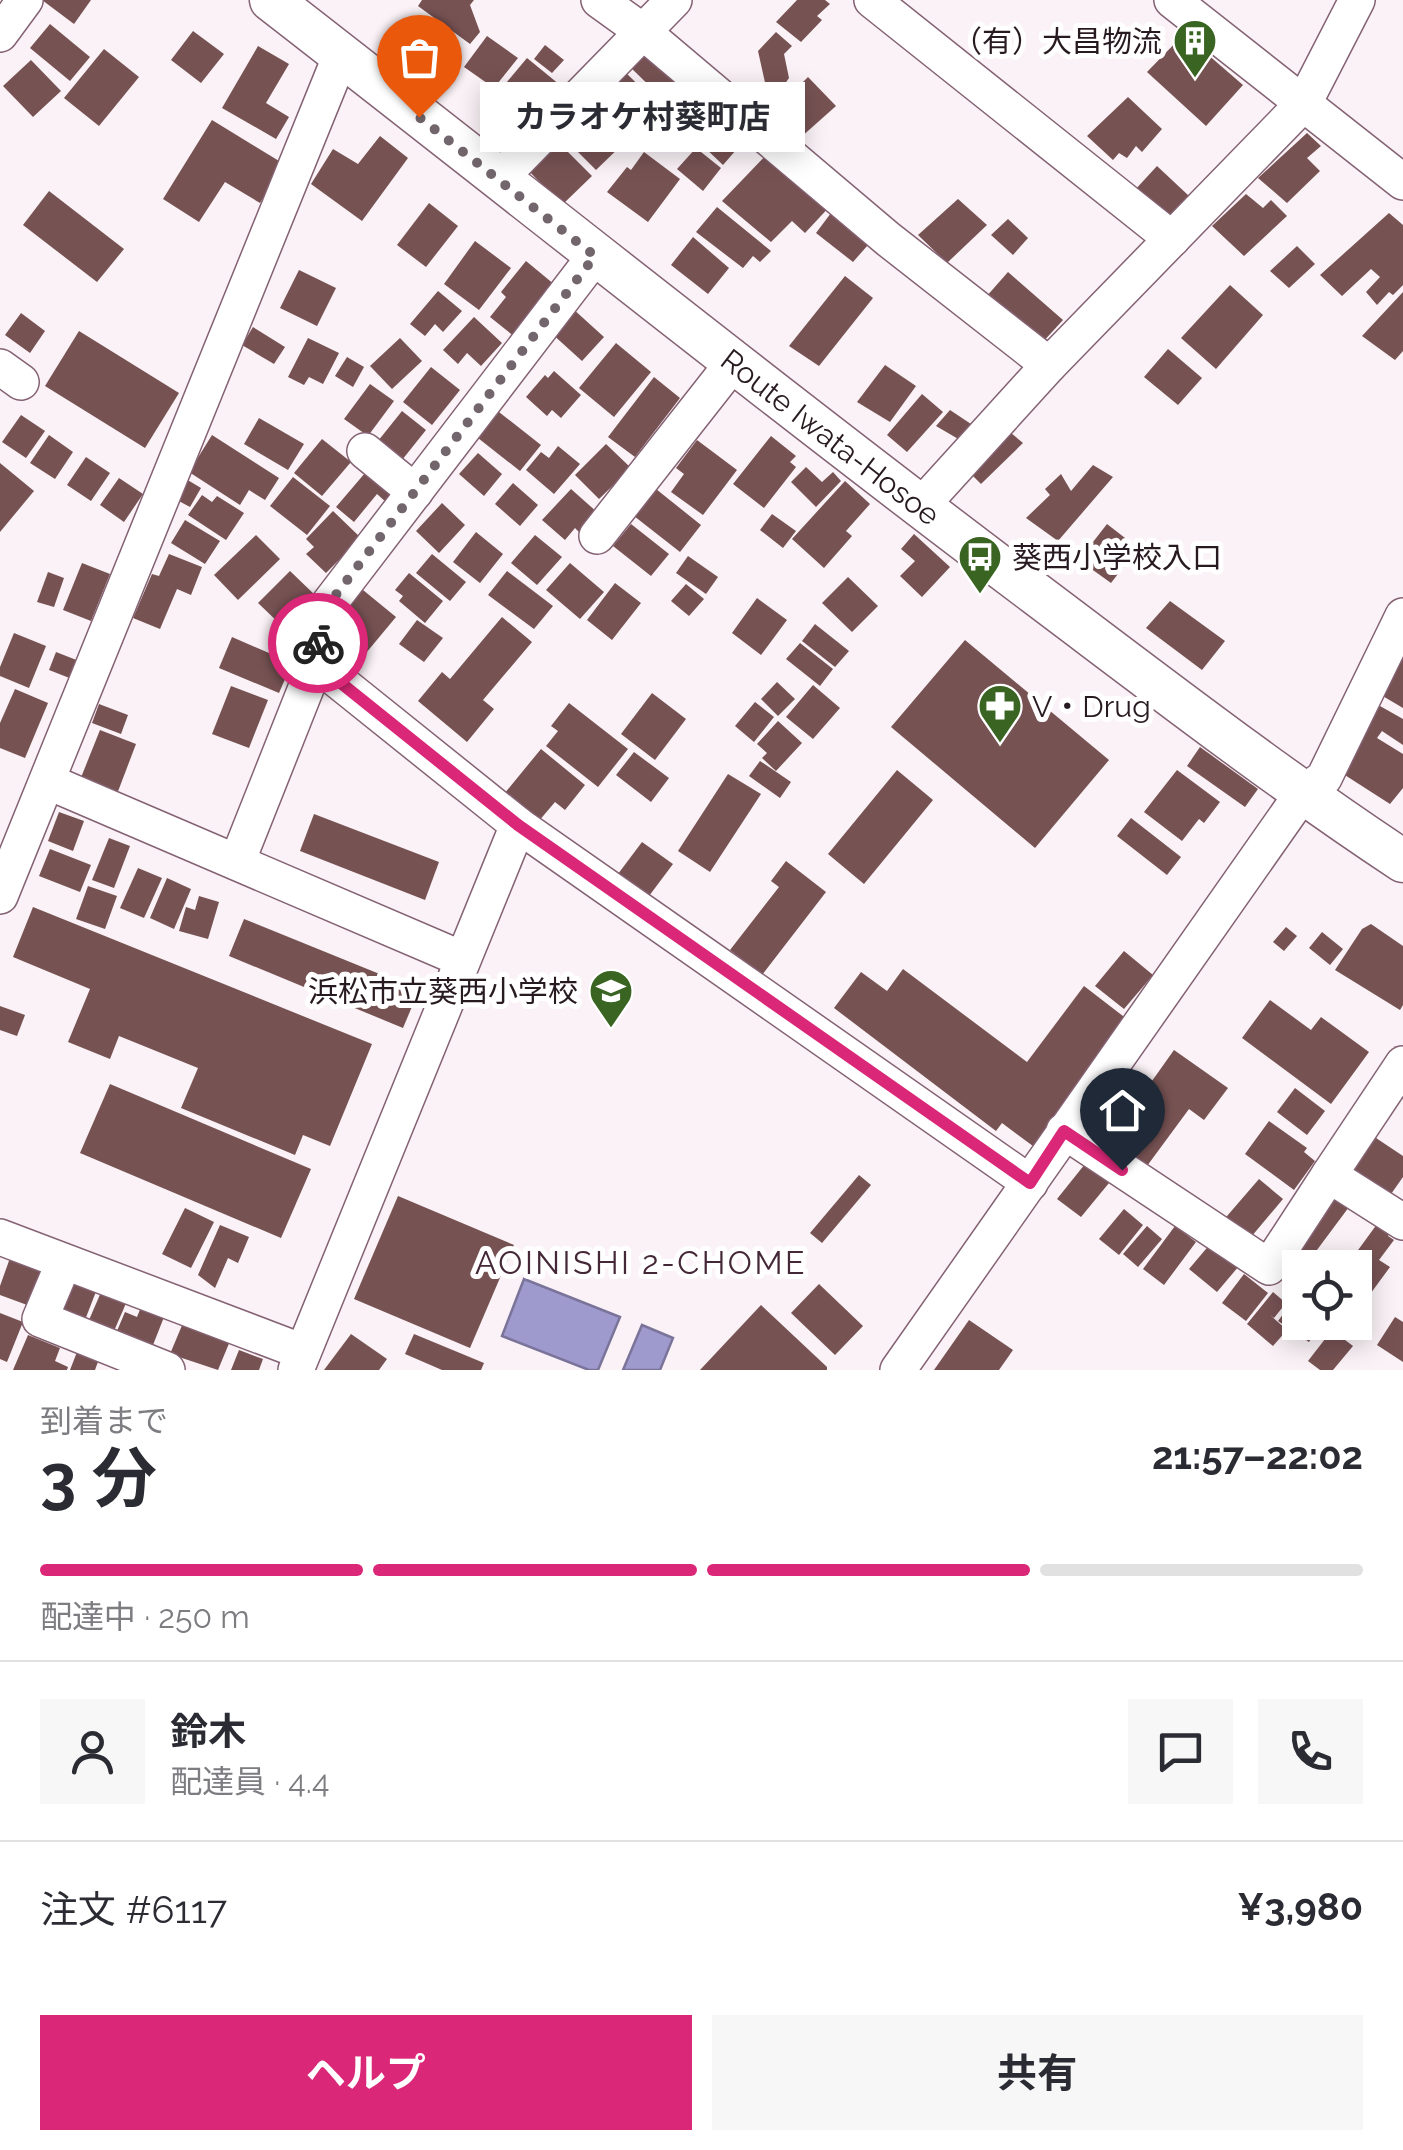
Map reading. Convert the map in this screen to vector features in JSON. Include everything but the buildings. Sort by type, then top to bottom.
[{"type":"main road","name":"Route Iwata-Hosoe","points":[[271,0],[920,507],[1302,794],[1403,861]]},
{"type":"street","points":[[0,34],[24,0]]},
{"type":"street","points":[[599,0],[642,31],[888,239],[1049,365]]},
{"type":"street","points":[[498,180],[674,0]]},
{"type":"street","points":[[872,0],[1172,239]]},
{"type":"street","points":[[1172,0],[1403,182]]},
{"type":"street","points":[[920,507],[1049,365],[1304,102],[1357,0]]},
{"type":"street","points":[[0,896],[341,55]]},
{"type":"street","points":[[237,862],[316,663],[322,613],[595,256]]},
{"type":"street","points":[[597,536],[733,363]]},
{"type":"street","points":[[364,451],[415,492]]},
{"type":"street","points":[[898,1370],[1302,794],[1324,778],[1402,622]]},
{"type":"street","points":[[316,663],[518,825],[1030,1183]]},
{"type":"street","points":[[48,782],[462,959]]},
{"type":"street","points":[[0,1238],[300,1361],[518,825]]},
{"type":"street","points":[[1064,1131],[1269,1267],[1403,1064]]},
{"type":"street","points":[[1329,1174],[1403,1222]]},
{"type":"street","points":[[64,1262],[40,1319],[167,1370]]},
{"type":"shaded area","points":[[524,1279],[620,1317],[598,1370],[589,1370],[502,1336]]},
{"type":"shaded area","points":[[642,1325],[673,1338],[660,1370],[623,1370]]},
{"type":"way so far","points":[[318,643],[322,613],[595,256],[419,117]]},
{"type":"place","name":"（有）大昌物流","points":[[1195,79]]},
{"type":"place","name":"カラオケ村葵町店","points":[[419,117]]},
{"type":"place","name":"葵西小学校入口","points":[[980,595]]},
{"type":"place","name":"V・Drug","points":[[1000,744]]},
{"type":"place","name":"浜松市立葵西小学校","points":[[611,1029]]},
{"type":"district","name":"AOINISHI 2-CHOME","points":[[641,1262]]},
{"type":"route","points":[[318,643],[316,663],[518,825],[1030,1183],[1064,1131],[1122,1170]]}]
